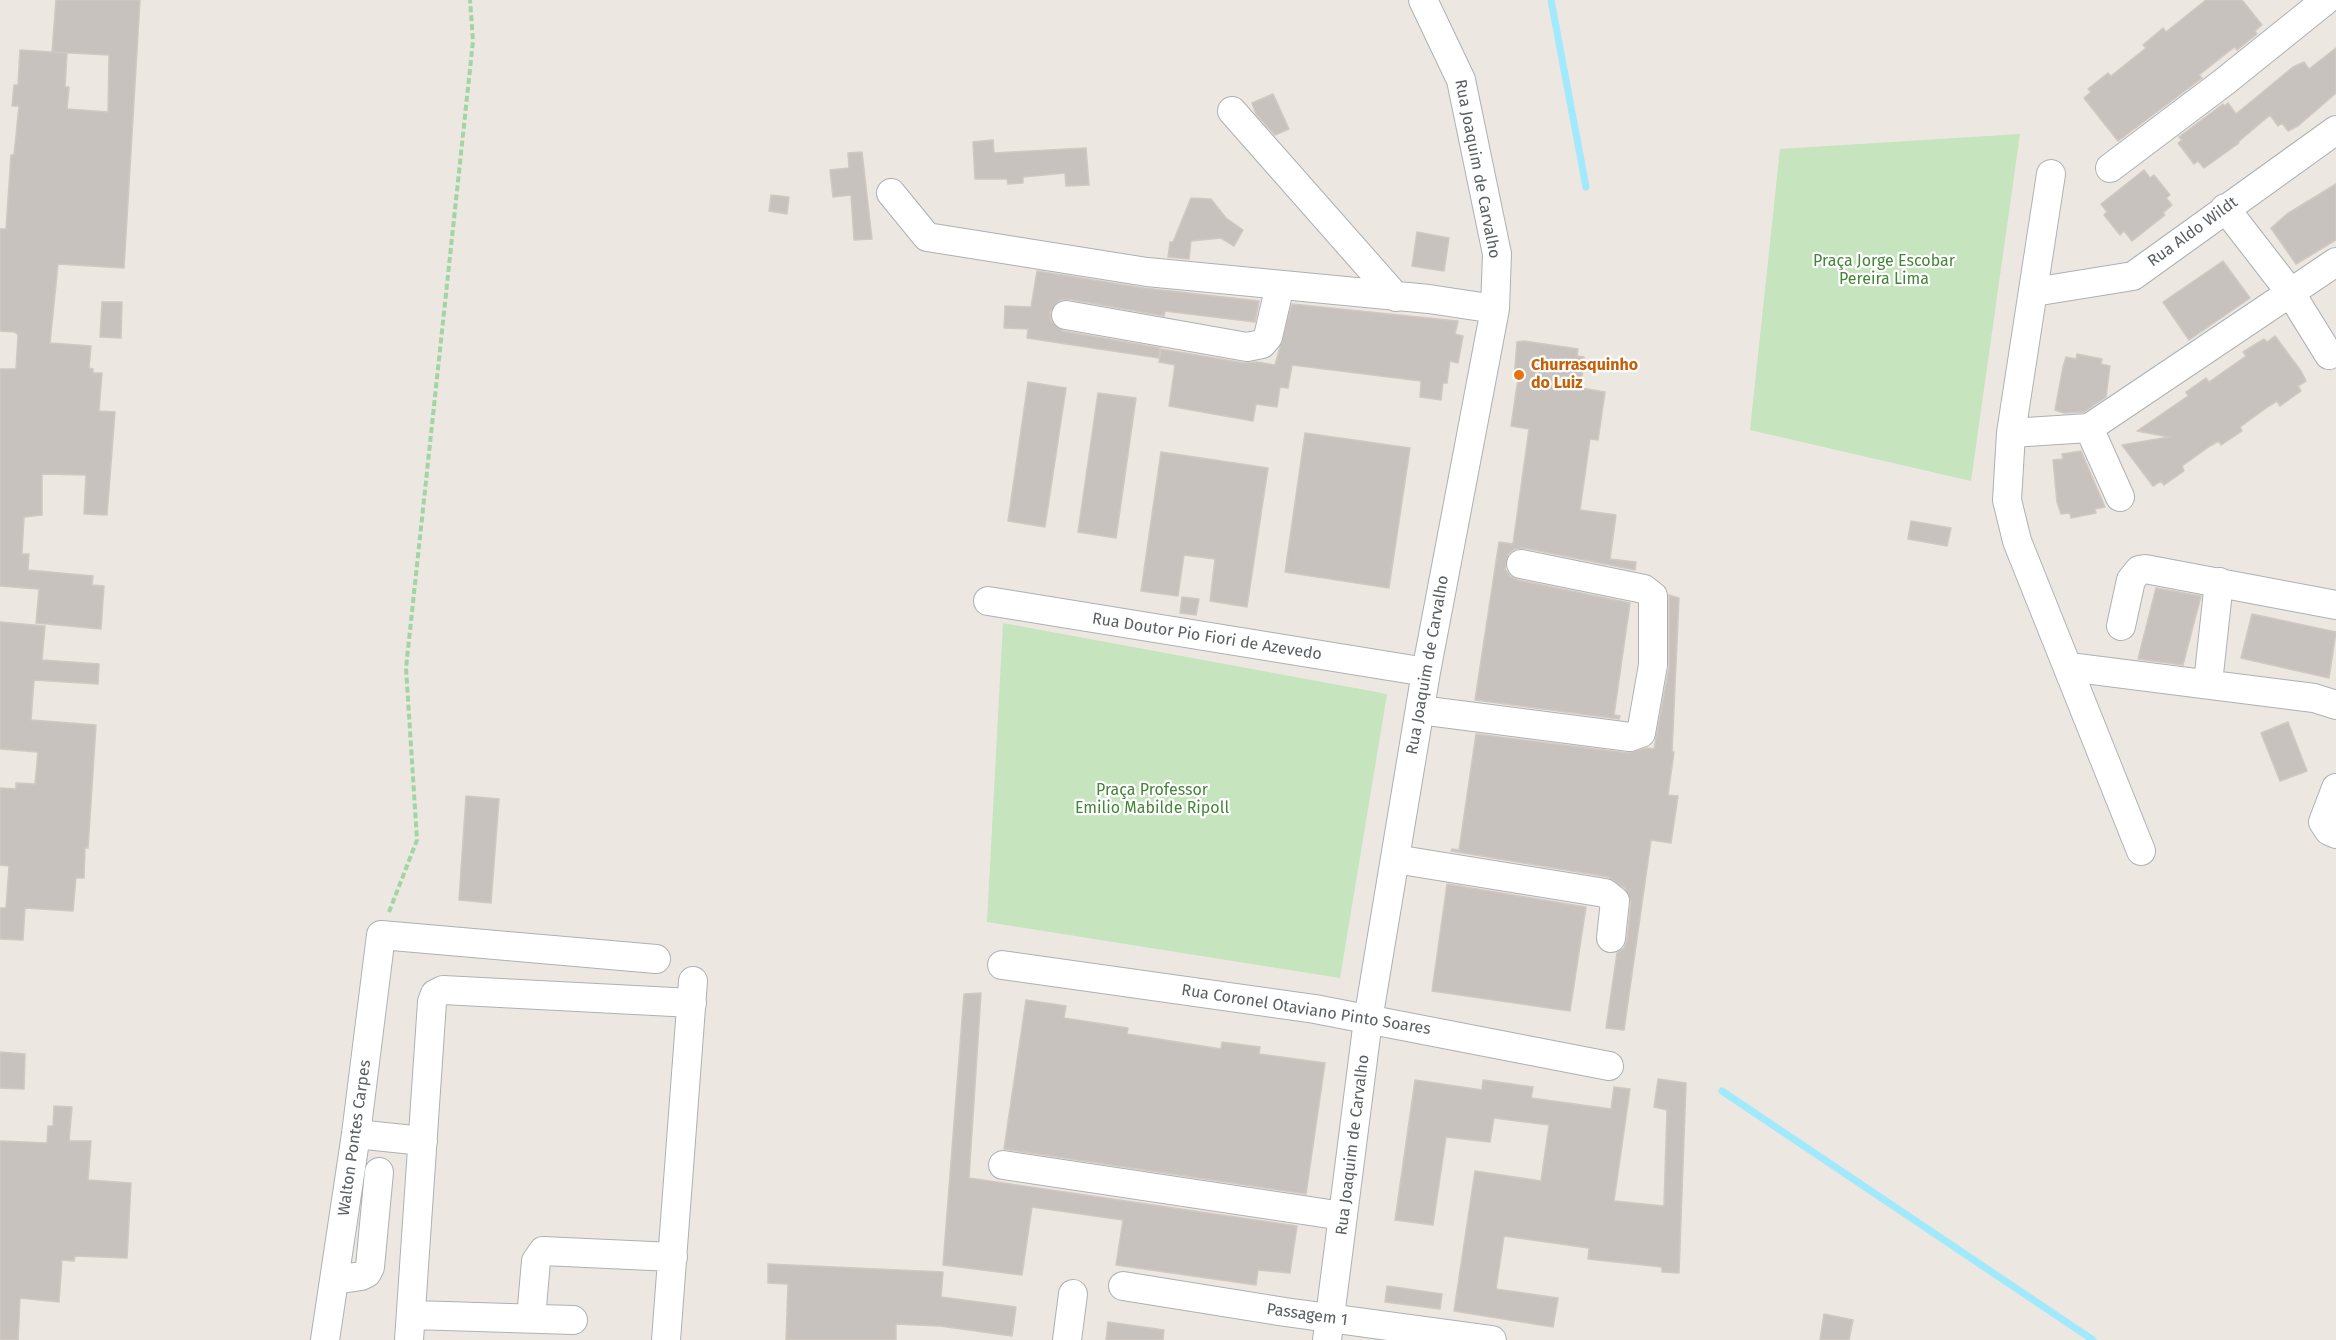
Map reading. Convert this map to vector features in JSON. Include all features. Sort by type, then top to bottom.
[{"type":"street","name":"Rua Joaquim de Carvalho","points":[[1329,1329],[1368,1020],[1426,672],[1495,309],[1497,254],[1461,80],[1423,0]]},
{"type":"street","points":[[2110,168],[2326,0]]},
{"type":"street","points":[[1232,111],[1396,297]]},
{"type":"street","name":"Rua Aldo Wildt","points":[[2034,292],[2130,277],[2336,130]]},
{"type":"street","points":[[2051,174],[2011,433],[2007,500],[2017,541],[2141,851]]},
{"type":"street","points":[[891,193],[927,237],[1147,272],[1495,309]]},
{"type":"street","points":[[2225,208],[2290,292],[2329,355]]},
{"type":"street","points":[[2011,433],[2089,429],[2336,262]]},
{"type":"street","points":[[1066,315],[1247,347],[1262,344],[1268,337],[1280,285]]},
{"type":"street","points":[[2089,429],[2120,498]]},
{"type":"street","points":[[1420,710],[1630,737],[1641,733],[1653,665],[1653,596],[1644,589],[1521,564]]},
{"type":"street","points":[[2121,626],[2131,580],[2139,570],[2219,582],[2336,605]]},
{"type":"street","points":[[2208,683],[2219,582]]},
{"type":"street","name":"Rua Doutor Pio Fiori de Azevedo","points":[[988,601],[1426,672]]},
{"type":"street","points":[[2069,668],[2208,683],[2314,698],[2336,705]]},
{"type":"street","points":[[2336,788],[2324,822],[2329,831],[2336,834]]},
{"type":"street","points":[[1395,859],[1605,893],[1615,901],[1611,938]]},
{"type":"street","points":[[381,935],[656,959]]},
{"type":"street","name":"Walton Pontes Carpes","points":[[325,1340],[335,1280],[387,1173],[356,1134],[381,935]]},
{"type":"street","name":"Rua Coronel Otaviano Pinto Soares","points":[[1002,964],[1315,1009],[1609,1066]]},
{"type":"street","points":[[573,1320],[531,1318],[411,1328],[387,1173],[412,1140],[432,1002],[439,991],[693,992],[666,1340]]},
{"type":"street","points":[[356,1134],[412,1140]]},
{"type":"street","points":[[1003,1165],[1343,1216]]},
{"type":"street","points":[[531,1318],[536,1261],[543,1251],[673,1257]]},
{"type":"street","name":"Passagem 1","points":[[1123,1286],[1329,1329],[1492,1340]]},
{"type":"street","points":[[1067,1340],[1073,1294]]},
{"type":"path","points":[[381,935],[417,840],[406,668],[473,41],[470,0]]},
{"type":"green space","name":"Praça Jorge Escobar Pereira Lima","points":[[2020,134],[1971,481],[1750,430],[1780,149]]},
{"type":"green space","name":"Praça Professor Emilio Mabilde Ripoll","points":[[1003,623],[1387,694],[1340,978],[987,922]]},
{"type":"building","points":[[56,0],[140,0],[124,268],[58,264],[50,343],[91,346],[89,368],[93,369],[93,373],[102,373],[99,411],[115,412],[107,515],[84,514],[86,475],[42,474],[42,515],[24,517],[22,554],[29,554],[28,570],[93,576],[92,585],[104,586],[101,629],[36,623],[39,589],[0,586],[0,369],[16,369],[18,335],[15,332],[0,331],[0,229],[6,229],[11,155],[14,155],[19,106],[12,106],[14,85],[18,85],[20,50],[67,53],[65,87],[69,87],[67,109],[108,112],[109,55],[52,52]]},
{"type":"building","points":[[2206,0],[2242,0],[2262,25],[2255,31],[2257,34],[2237,50],[2235,47],[2228,52],[2199,75],[2202,78],[2118,141],[2084,98],[2091,92],[2088,89],[2108,73],[2111,76],[2146,48],[2143,45],[2163,28],[2166,32]]},
{"type":"building","points":[[2336,48],[2336,93],[2298,126],[2288,131],[2282,123],[2278,126],[2270,115],[2239,143],[2204,168],[2198,161],[2194,164],[2178,143],[2182,140],[2179,137],[2223,104],[2225,106],[2228,103],[2236,114],[2293,67],[2304,62],[2309,69]]},
{"type":"building","points":[[1273,94],[1289,129],[1275,135],[1256,114],[1252,103]]},
{"type":"building","points":[[993,140],[994,153],[1086,148],[1089,185],[1066,186],[1065,173],[1023,177],[1023,183],[1008,184],[1007,179],[975,179],[973,142]]},
{"type":"building","points":[[862,152],[872,239],[854,240],[851,195],[833,197],[830,170],[849,168],[848,153]]},
{"type":"building","points":[[2144,170],[2150,178],[2154,175],[2170,195],[2166,198],[2172,205],[2163,213],[2165,215],[2132,241],[2124,231],[2120,235],[2104,215],[2107,212],[2101,204]]},
{"type":"building","points":[[2336,184],[2336,240],[2296,264],[2271,228],[2287,214]]},
{"type":"building","points":[[771,195],[789,197],[787,214],[769,211]]},
{"type":"building","points":[[1191,198],[1211,199],[1226,218],[1243,230],[1234,246],[1221,238],[1191,241],[1189,259],[1168,257],[1170,242],[1173,242]]},
{"type":"building","points":[[1417,232],[1449,238],[1444,271],[1412,266]]},
{"type":"building","points":[[2223,261],[2250,298],[2189,340],[2163,302]]},
{"type":"building","points":[[1037,271],[1144,288],[1259,301],[1255,322],[1165,311],[1164,316],[1068,299],[1060,300],[1050,312],[1051,321],[1063,331],[1160,348],[1159,358],[1027,338],[1028,329],[1004,328],[1005,306],[1031,307]]},
{"type":"building","points":[[102,302],[122,302],[121,338],[100,337]]},
{"type":"building","points":[[1292,304],[1458,321],[1455,334],[1463,336],[1458,363],[1450,361],[1447,383],[1443,383],[1441,400],[1420,397],[1421,381],[1292,365],[1288,388],[1280,387],[1277,407],[1256,404],[1253,421],[1169,406],[1175,365],[1159,362],[1161,349],[1244,363],[1257,362],[1275,365]]},
{"type":"building","points":[[2275,336],[2306,381],[2298,386],[2301,391],[2280,406],[2277,401],[2269,406],[2240,427],[2242,431],[2221,445],[2219,441],[2210,446],[2182,466],[2184,471],[2164,485],[2161,481],[2153,486],[2122,445],[2169,437],[2137,431],[2188,396],[2186,392],[2206,378],[2209,382],[2246,356],[2243,352],[2264,339],[2267,342]]},
{"type":"building","points":[[1517,342],[1578,349],[1577,356],[1584,357],[1581,388],[1605,392],[1598,440],[1590,439],[1580,510],[1616,515],[1610,559],[1636,562],[1635,570],[1524,548],[1515,549],[1508,554],[1505,569],[1510,576],[1518,580],[1630,603],[1614,715],[1620,716],[1619,719],[1475,700],[1499,542],[1513,544],[1529,429],[1511,426],[1518,379],[1514,378]]},
{"type":"building","points":[[2077,354],[2102,359],[2101,364],[2110,366],[2106,397],[2094,405],[2092,402],[2093,406],[2084,412],[2064,413],[2055,410],[2063,367],[2066,357],[2076,359]]},
{"type":"building","points":[[1028,382],[1066,388],[1045,527],[1008,521]]},
{"type":"building","points":[[1098,393],[1136,398],[1116,538],[1078,532]]},
{"type":"building","points":[[1305,433],[1410,448],[1389,588],[1285,572]]},
{"type":"building","points":[[2081,451],[2105,507],[2095,509],[2096,513],[2071,518],[2070,513],[2061,514],[2057,502],[2053,460],[2063,459],[2062,454]]},
{"type":"building","points":[[1161,452],[1268,468],[1247,607],[1210,601],[1215,559],[1184,555],[1178,596],[1141,591]]},
{"type":"building","points":[[1911,521],[1951,528],[1947,546],[1908,539]]},
{"type":"building","points":[[2156,588],[2201,596],[2183,665],[2138,659]]},
{"type":"building","points":[[1669,595],[1679,598],[1672,752],[1674,752],[1668,795],[1678,796],[1671,843],[1651,840],[1624,1030],[1606,1028],[1617,953],[1624,948],[1627,940],[1631,902],[1625,888],[1608,877],[1451,851],[1452,849],[1459,850],[1476,734],[1628,753],[1647,748],[1654,749],[1669,668]]},
{"type":"building","points":[[1182,597],[1199,599],[1196,615],[1180,613]]},
{"type":"building","points":[[2252,614],[2336,632],[2329,678],[2241,658]]},
{"type":"building","points":[[0,622],[45,626],[42,660],[99,664],[98,684],[34,680],[31,720],[96,725],[88,848],[85,848],[84,878],[76,878],[73,911],[25,908],[23,940],[0,939],[0,908],[6,908],[9,866],[0,865],[0,788],[16,789],[16,783],[35,784],[38,752],[0,749]]},
{"type":"building","points":[[2288,722],[2307,771],[2280,781],[2261,733]]},
{"type":"building","points":[[466,796],[499,799],[491,903],[459,900]]},
{"type":"building","points":[[1447,884],[1586,907],[1570,1011],[1432,991]]},
{"type":"building","points":[[981,993],[969,1178],[1297,1226],[1290,1273],[1258,1270],[1256,1285],[1116,1265],[1123,1220],[1032,1207],[1022,1275],[943,1265],[964,994]]},
{"type":"building","points":[[1026,1000],[1066,1006],[1064,1018],[1128,1028],[1127,1034],[1221,1049],[1222,1042],[1260,1047],[1259,1054],[1325,1063],[1306,1194],[1004,1149]]},
{"type":"building","points":[[0,1052],[25,1054],[24,1089],[0,1088]]},
{"type":"building","points":[[1658,1079],[1686,1083],[1679,1273],[1662,1272],[1662,1267],[1588,1259],[1589,1248],[1504,1236],[1496,1289],[1558,1298],[1553,1327],[1454,1311],[1475,1171],[1541,1181],[1549,1125],[1494,1118],[1490,1142],[1446,1137],[1433,1225],[1395,1220],[1415,1080],[1482,1090],[1483,1080],[1533,1087],[1531,1098],[1611,1109],[1614,1087],[1630,1089],[1614,1201],[1664,1206],[1667,1110],[1654,1107]]},
{"type":"building","points":[[54,1106],[72,1107],[69,1141],[91,1141],[88,1180],[131,1183],[127,1258],[75,1256],[74,1261],[62,1260],[59,1302],[20,1298],[18,1340],[0,1340],[0,1141],[47,1143],[48,1126],[53,1126]]},
{"type":"building","points":[[768,1264],[943,1272],[941,1297],[1016,1307],[1012,1336],[940,1326],[896,1324],[896,1340],[786,1340],[788,1284],[768,1283]]},
{"type":"building","points":[[1387,1286],[1442,1294],[1440,1309],[1385,1302]]},
{"type":"building","points":[[1824,1314],[1853,1320],[1849,1340],[1820,1340]]},
{"type":"building","points":[[1108,1322],[1164,1330],[1163,1340],[1106,1340]]},
{"type":"waterway","points":[[1551,0],[1586,187]]},
{"type":"waterway","points":[[1722,1091],[2093,1340]]},
{"type":"place","name":"Churrasquinho do Luiz","points":[[1519,375]]}]
